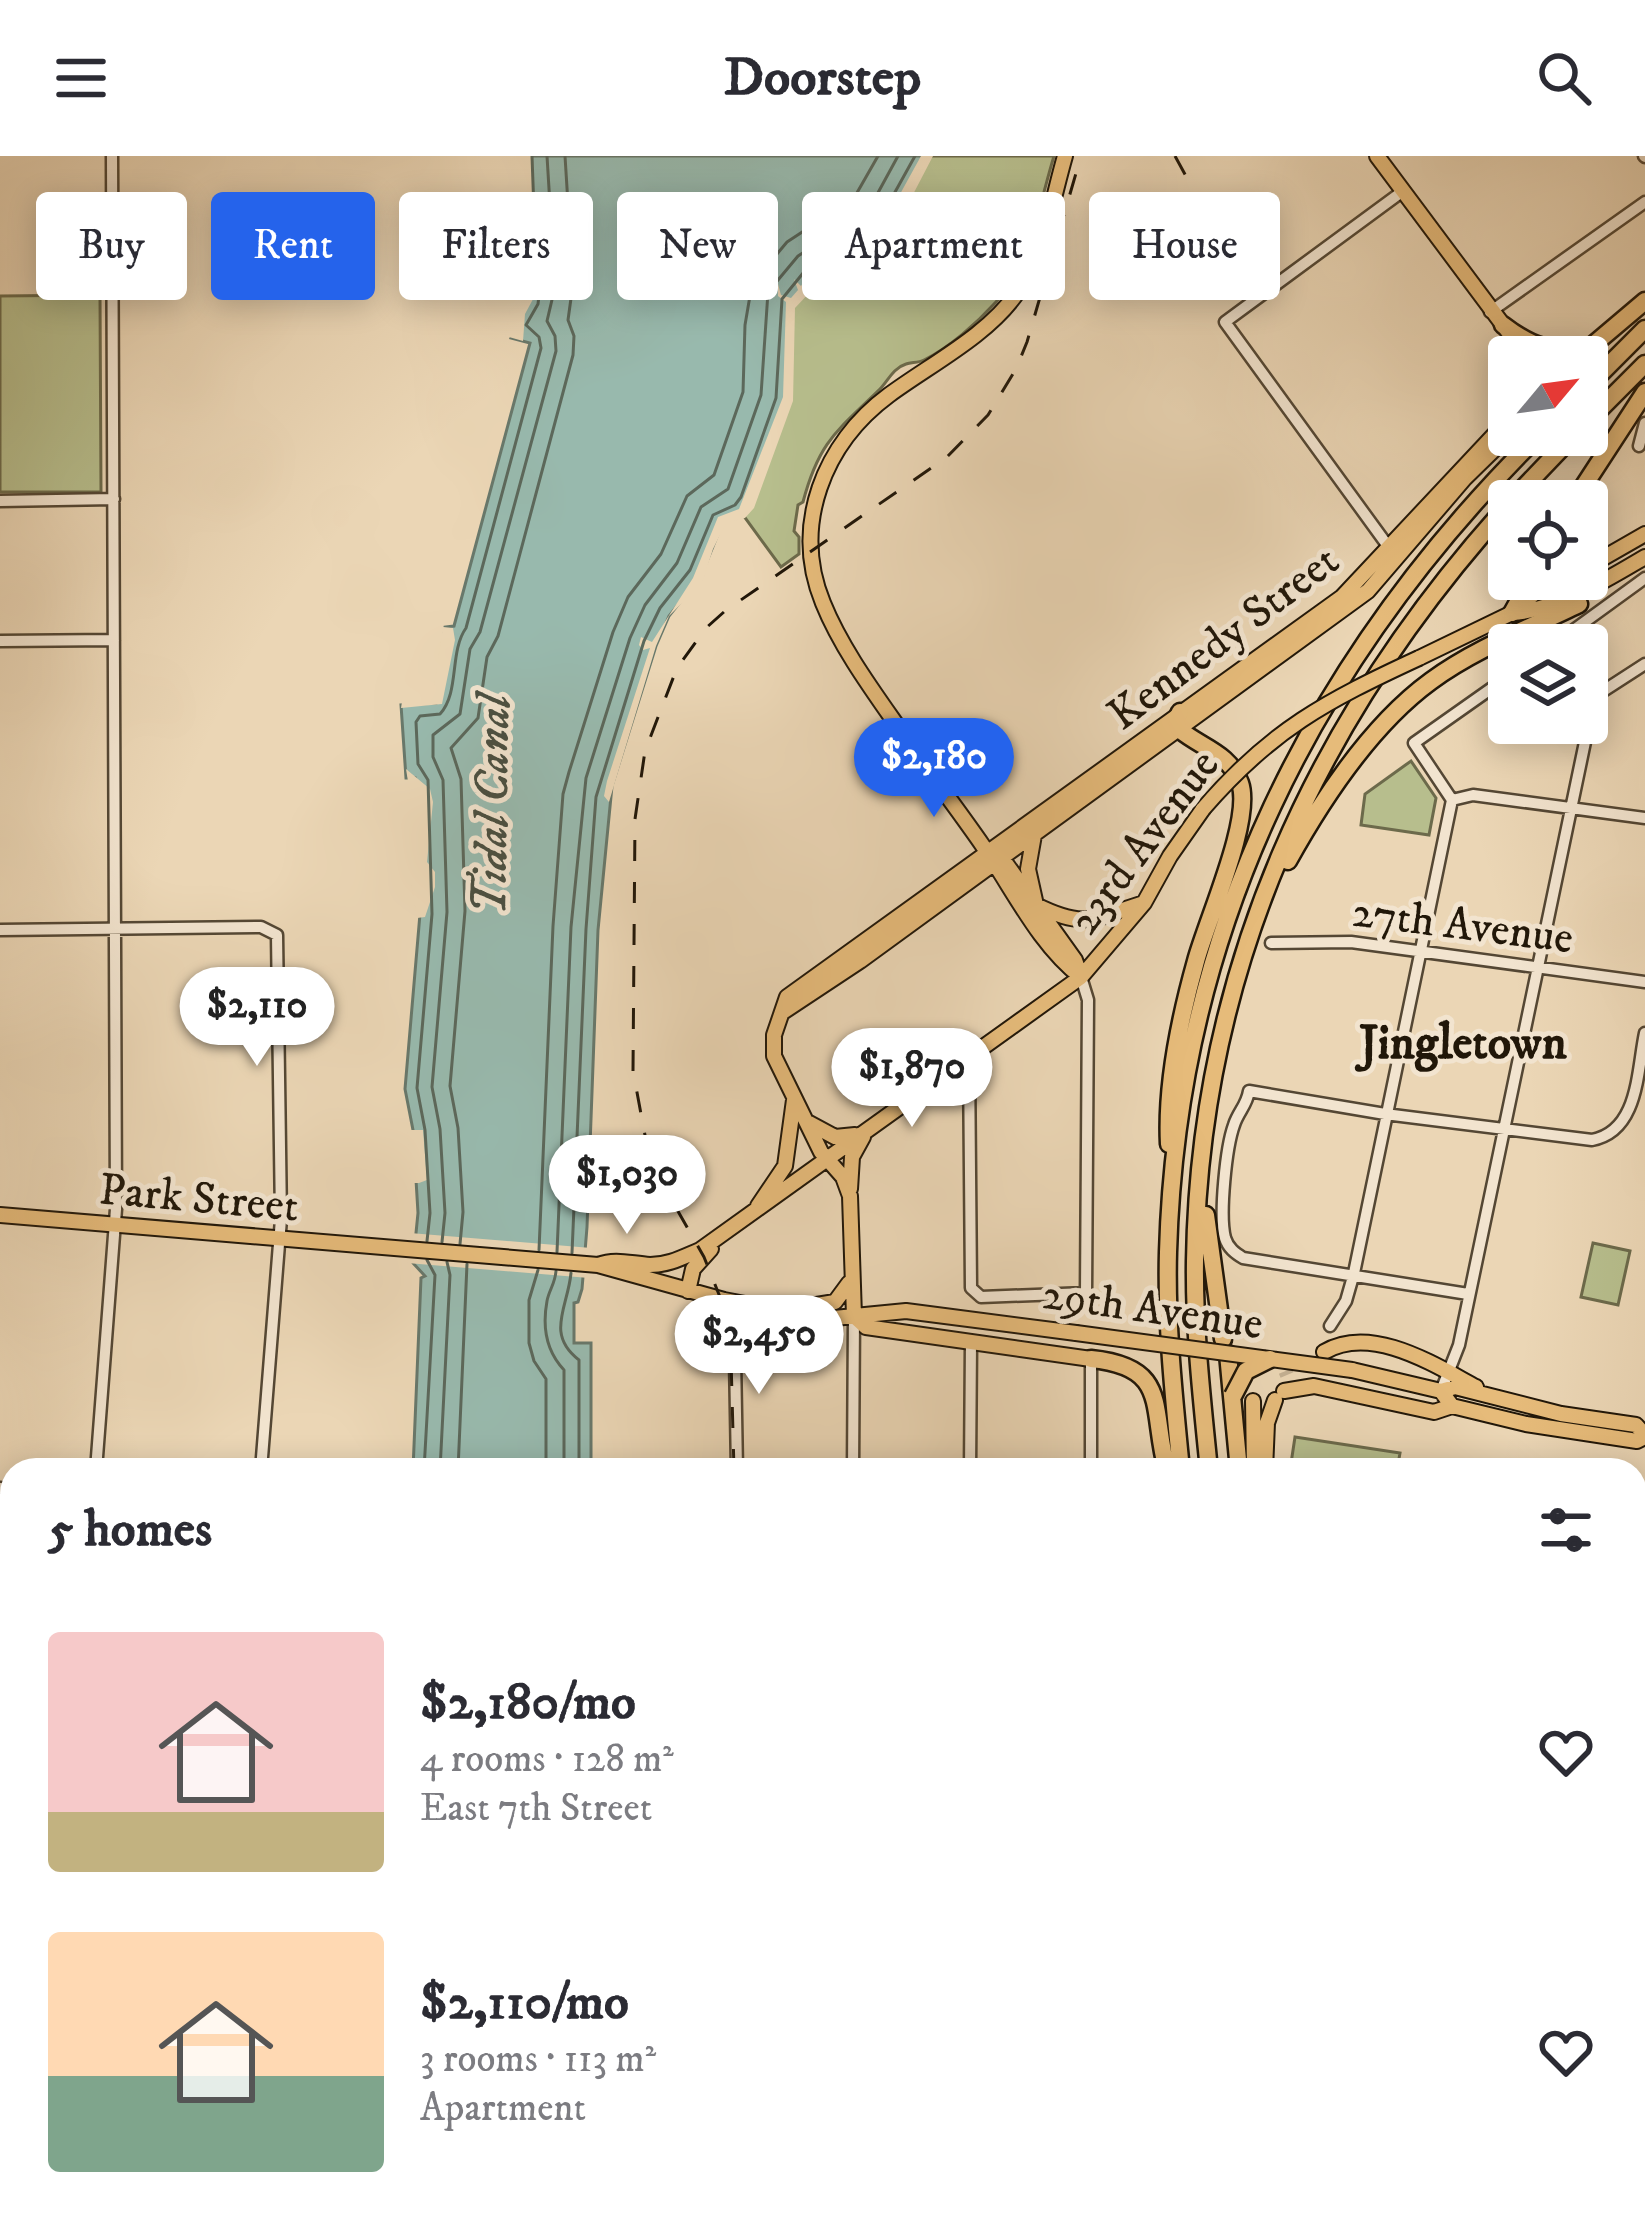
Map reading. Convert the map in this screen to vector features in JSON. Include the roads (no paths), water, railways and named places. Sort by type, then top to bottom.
[{"type":"highway","points":[[1604,336],[1645,301]]},
{"type":"highway","points":[[1497,318],[1525,336]]},
{"type":"highway","points":[[1608,366],[1645,329]]},
{"type":"highway","points":[[1608,401],[1645,364]]},
{"type":"highway","points":[[1588,480],[1645,392]]},
{"type":"highway","points":[[1171,1192],[1205,990],[1242,879],[1282,784],[1323,705],[1401,587],[1519,456]]},
{"type":"highway","points":[[1531,480],[1554,456]]},
{"type":"highway","points":[[1208,1458],[1196,1324],[1202,1164],[1227,1016],[1254,926],[1298,812],[1346,719],[1422,605],[1488,528]]},
{"type":"highway","points":[[1512,613],[1519,600]]},
{"type":"highway","points":[[1254,926],[1313,818],[1377,730],[1402,704],[1465,660],[1580,604]]},
{"type":"highway","points":[[1179,721],[1229,763],[1243,794],[1239,829],[1195,965],[1167,1109],[1169,1324],[1180,1458]]},
{"type":"highway","points":[[1202,1164],[1213,1284],[1226,1346],[1245,1398]]},
{"type":"highway","points":[[1091,1359],[1121,1362],[1145,1379],[1156,1407],[1165,1458]]},
{"type":"highway","points":[[1239,1458],[1246,1371],[1270,1359]]},
{"type":"main road","points":[[1065,156],[1037,253],[1018,292],[996,317],[875,406],[834,453],[815,501],[811,552],[823,604],[850,653],[1066,966],[1081,977]]},
{"type":"main road","points":[[1377,156],[1510,336]]},
{"type":"main road","points":[[1497,318],[1501,336]]},
{"type":"main road","name":"Kennedy Street","points":[[850,1196],[774,1056],[774,1035],[783,1012],[1179,721],[1368,591],[1448,480],[1488,442]]},
{"type":"main road","points":[[1608,554],[1645,534]]},
{"type":"main road","name":"23rd Avenue","points":[[1608,580],[1645,557]]},
{"type":"main road","name":"23rd Avenue","points":[[598,1265],[610,1260],[670,1263],[753,1214],[1081,977],[1144,903],[1186,834],[1221,789],[1280,732],[1332,699],[1512,613],[1527,600]]},
{"type":"main road","name":"23rd Avenue","points":[[1512,613],[1535,611],[1558,600]]},
{"type":"main road","points":[[1580,604],[1584,600]]},
{"type":"main road","name":"Kennedy Street","points":[[994,858],[1035,834],[1179,721]]},
{"type":"main road","points":[[1035,834],[1028,869],[1036,904]]},
{"type":"main road","points":[[994,858],[1036,904],[1076,960],[1081,977]]},
{"type":"main road","points":[[1036,904],[1079,922],[1144,903]]},
{"type":"main road","name":"Kennedy Street","points":[[753,1214],[785,1166],[794,1100]]},
{"type":"main road","points":[[808,1123],[835,1137],[866,1132]]},
{"type":"main road","points":[[854,1316],[852,1157],[866,1132]]},
{"type":"main road","name":"Park Street","points":[[0,1215],[598,1265]]},
{"type":"main road","points":[[688,1291],[694,1269],[722,1236]]},
{"type":"main road","name":"29th Avenue","points":[[598,1265],[688,1291],[824,1319],[907,1311],[1226,1346],[1270,1359],[1352,1370],[1441,1391],[1455,1387],[1561,1414],[1636,1425],[1645,1436],[1636,1442],[1452,1406],[1434,1412],[1314,1386],[1245,1398]]},
{"type":"main road","points":[[785,1309],[835,1302],[851,1278]]},
{"type":"main road","name":"29th Avenue","points":[[854,1316],[866,1327],[1091,1359]]},
{"type":"main road","points":[[1324,1352],[1349,1341],[1377,1343],[1451,1373],[1496,1398]]},
{"type":"main road","points":[[1266,1458],[1267,1423],[1282,1389]]},
{"type":"main road","points":[[1441,1391],[1452,1406]]},
{"type":"main road","points":[[1245,1398],[1252,1458]]},
{"type":"street","points":[[97,1458],[115,1225],[112,156]]},
{"type":"street","points":[[1393,553],[1225,322],[1403,191]]},
{"type":"street","points":[[1497,318],[1645,202]]},
{"type":"street","points":[[1639,446],[1645,423]]},
{"type":"street","points":[[0,501],[114,499]]},
{"type":"street","points":[[1584,624],[1645,578]]},
{"type":"street","points":[[0,641],[114,640]]},
{"type":"street","points":[[1608,683],[1645,664]]},
{"type":"street","points":[[1330,1326],[1346,1301],[1354,1273],[1452,800],[1414,743],[1488,691]]},
{"type":"street","points":[[1441,1391],[1451,1373],[1582,744]]},
{"type":"street","points":[[1452,800],[1473,795],[1645,818]]},
{"type":"street","points":[[0,930],[261,927],[274,931],[280,940],[279,1238],[262,1458]]},
{"type":"street","name":"27th Avenue","points":[[1271,943],[1351,942],[1645,982]]},
{"type":"street","points":[[969,1058],[970,1288],[981,1297],[1086,1293],[1088,1000],[1081,977]]},
{"type":"street","points":[[1468,1294],[1243,1258],[1230,1250],[1224,1236],[1226,1182],[1233,1127],[1250,1091],[1385,1114],[1592,1140],[1614,1132],[1628,1116],[1645,1033]]},
{"type":"street","points":[[734,1301],[730,1340],[734,1458]]},
{"type":"street","points":[[853,1458],[854,1316]]},
{"type":"street","points":[[970,1458],[971,1343]]},
{"type":"street","points":[[1091,1359],[1091,1458]]},
{"type":"water","name":"Tidal Canal","points":[[520,156],[929,156],[909,192],[802,192],[802,293],[793,304],[788,400],[752,503],[723,522],[701,576],[669,616],[612,786],[598,930],[587,1227],[582,1289],[574,1303],[574,1343],[591,1343],[591,1458],[414,1458],[421,1278],[425,1276],[413,1263],[418,1213],[413,1130],[405,1089],[420,914],[415,778],[406,778],[401,705],[436,703],[445,627],[454,626],[530,343],[511,338],[527,300],[593,300],[593,192],[522,192]]},
{"type":"tunnel","points":[[1272,1356],[1287,1375]]},
{"type":"railway","points":[[734,1458],[730,1322],[704,1257],[650,1162],[633,1071],[635,819],[645,751],[677,668],[706,628],[947,457],[988,415],[1027,342],[1081,156]]},
{"type":"railway","points":[[1175,156],[1195,192]]},
{"type":"district","name":"Jingletown","points":[[1463,1041]]}]
